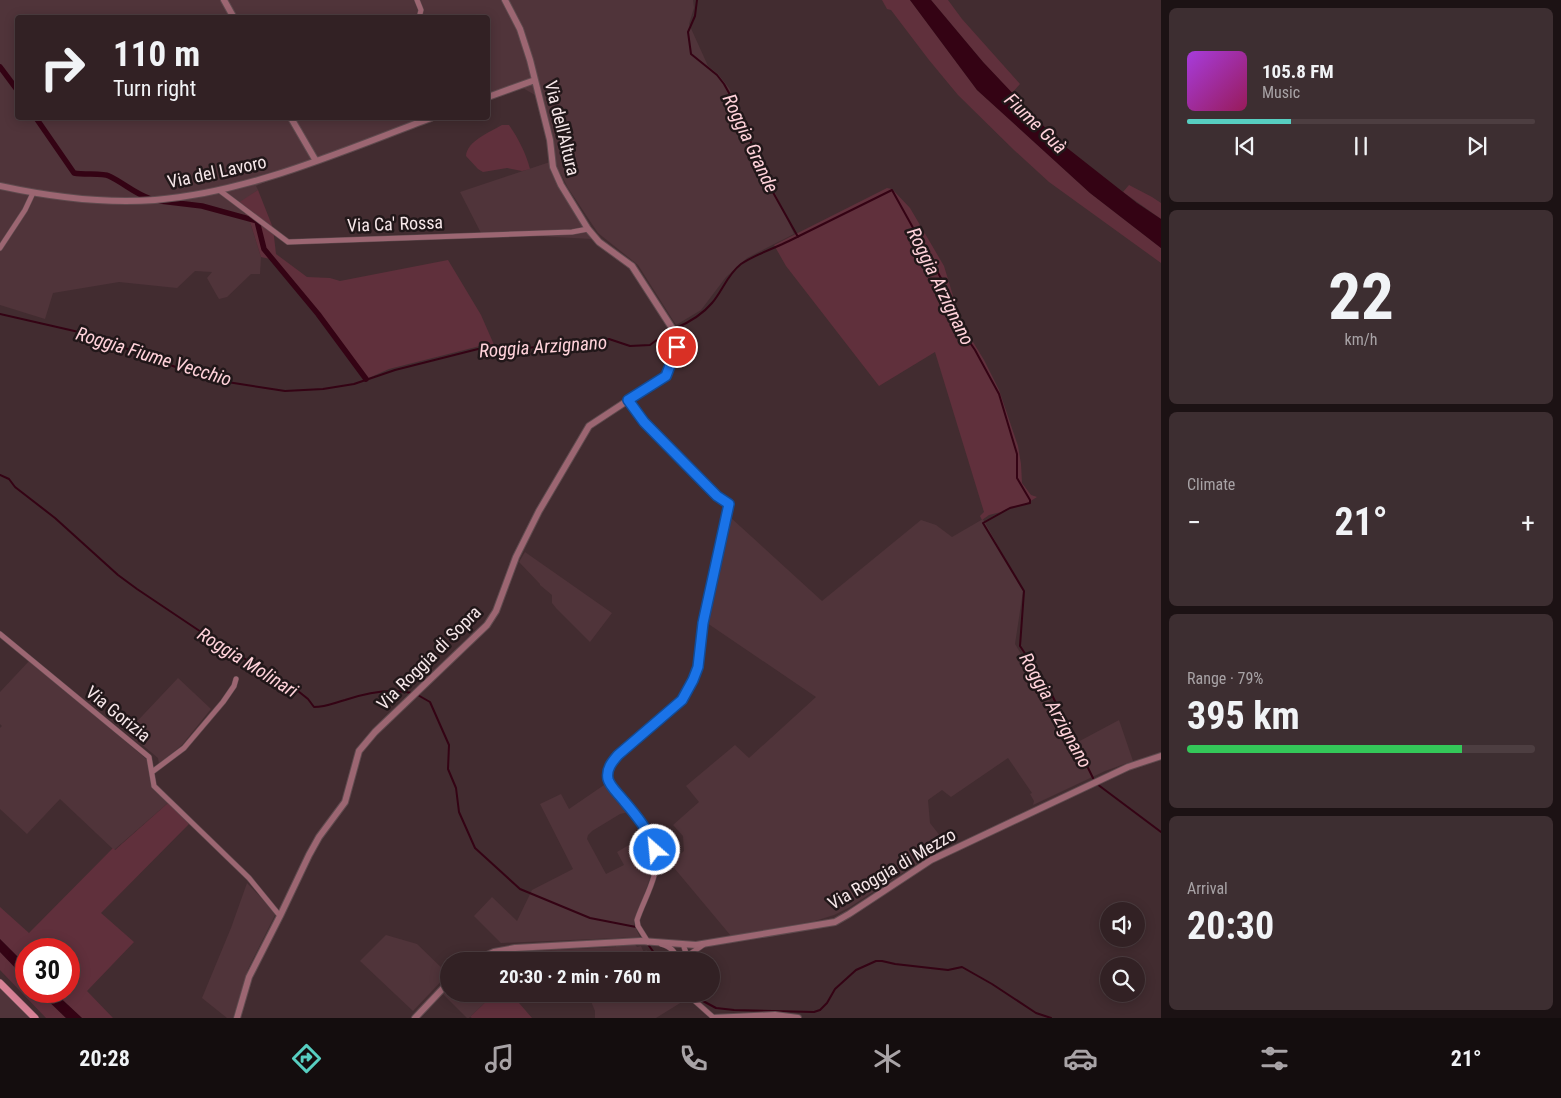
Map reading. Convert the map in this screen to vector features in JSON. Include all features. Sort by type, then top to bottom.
[{"type":"main road","points":[[0,983],[35,1018]]},
{"type":"street","points":[[224,0],[232,15]]},
{"type":"street","points":[[417,0],[421,10],[420,15]]},
{"type":"street","name":"Via dell'Altura","points":[[505,0],[520,29],[550,140],[553,167],[560,185],[588,229],[599,242],[632,266],[674,331],[677,347]]},
{"type":"street","points":[[490,96],[535,80]]},
{"type":"street","points":[[292,120],[316,160]]},
{"type":"street","name":"Via del Lavoro","points":[[0,186],[76,199],[113,201],[154,200],[219,190],[276,175],[426,120]]},
{"type":"street","name":"Via Ca' Rossa","points":[[219,190],[288,242],[572,232],[588,229]]},
{"type":"street","points":[[0,248],[25,210],[33,193]]},
{"type":"street","name":"Via Roggia di Sopra","points":[[237,1018],[249,977],[309,854],[345,802],[359,751],[375,732],[487,625],[496,611],[516,557],[539,511],[589,426],[666,376],[677,347]]},
{"type":"street","points":[[628,400],[644,422],[717,496],[729,504],[703,623],[698,667],[693,680],[682,700],[618,755],[608,772],[611,784],[644,827],[653,842],[655,850],[654,877],[638,920],[638,926],[648,942],[671,948],[675,952]]},
{"type":"street","name":"Via Gorizia","points":[[0,634],[149,757],[154,786],[249,878],[280,916]]},
{"type":"street","points":[[152,772],[184,748],[223,702],[234,686],[236,679]]},
{"type":"street","name":"Via Roggia di Mezzo","points":[[494,952],[515,948],[648,942],[696,945],[835,922],[931,860],[1128,767],[1161,756]]},
{"type":"street","points":[[680,952],[683,944]]},
{"type":"street","points":[[683,944],[686,952]]},
{"type":"street","points":[[693,952],[696,948],[706,944]]},
{"type":"street","points":[[415,1018],[440,992]]},
{"type":"street","points":[[696,1002],[714,1018],[776,1015],[798,1018]]},
{"type":"shaded area","points":[[0,0],[693,0],[694,8],[689,24],[708,66],[718,74],[729,88],[747,124],[753,145],[794,234],[747,258],[726,277],[701,310],[676,325],[638,265],[598,233],[568,188],[561,174],[550,163],[550,170],[561,192],[592,239],[481,233],[460,192],[550,162],[546,136],[535,95],[521,87],[490,97],[490,15],[15,15],[15,120],[429,120],[324,158],[256,186],[258,190],[238,204],[250,222],[261,257],[260,274],[251,274],[227,297],[219,299],[207,278],[212,272],[195,271],[177,288],[119,282],[53,293],[45,319],[0,305]]},
{"type":"shaded area","points":[[882,0],[910,0],[977,90],[1090,193],[1161,248],[1161,263],[1049,182],[1014,150],[958,95],[891,10],[887,9]]},
{"type":"shaded area","points":[[931,0],[948,0],[962,19],[1020,84],[1012,93],[983,62]]},
{"type":"shaded area","points":[[502,125],[509,125],[519,140],[530,169],[522,171],[507,168],[483,172],[466,156],[470,146],[475,141]]},
{"type":"shaded area","points":[[1129,185],[1161,203],[1161,219],[1123,192]]},
{"type":"shaded area","points":[[887,188],[892,189],[910,208],[944,266],[957,309],[967,332],[999,390],[1018,446],[1022,483],[1031,495],[1037,497],[1024,505],[1010,507],[989,515],[982,520],[980,516],[984,512],[935,352],[879,386],[786,266],[774,245]]},
{"type":"shaded area","points":[[258,190],[273,228],[276,254],[307,277],[330,278],[340,281],[448,260],[481,315],[495,347],[484,345],[389,369],[364,380],[338,340],[270,259],[261,257],[250,222],[238,203]]},
{"type":"shaded area","points":[[730,517],[822,601],[921,520],[936,525],[952,537],[983,519],[1023,591],[1015,644],[1056,711],[1076,743],[1119,720],[1133,761],[1105,771],[1033,805],[1034,801],[1030,794],[1032,793],[1008,758],[951,797],[942,790],[928,800],[930,823],[948,846],[834,915],[815,921],[731,936],[670,863],[684,851],[683,836],[673,825],[699,802],[686,786],[735,745],[749,758],[816,697],[707,623]]},
{"type":"shaded area","points":[[525,552],[612,613],[590,642],[556,608],[552,603],[552,595],[519,562]]},
{"type":"shaded area","points":[[30,660],[151,763],[157,791],[168,803],[114,850],[60,799],[27,834],[0,809],[0,728],[2,726],[0,724],[0,692]]},
{"type":"shaded area","points":[[178,678],[211,709],[182,745],[159,764],[158,758],[127,732]]},
{"type":"shaded area","points":[[607,783],[629,812],[620,814],[592,831],[587,839],[606,874],[624,865],[617,852],[646,835],[651,844],[654,860],[652,872],[634,925],[640,937],[501,943],[474,916],[492,897],[517,921],[532,890],[573,869],[540,804],[561,794],[569,809]]},
{"type":"shaded area","points":[[168,803],[189,824],[101,913],[134,942],[87,991],[113,1018],[82,1018],[66,1003],[80,1003],[80,938],[15,938],[15,954],[0,939],[0,907],[29,933],[113,848],[115,850]]},
{"type":"shaded area","points":[[247,883],[276,913],[248,969],[233,1018],[227,1018],[202,998]]},
{"type":"shaded area","points":[[386,935],[417,944],[440,966],[440,982],[413,1011],[360,961]]},
{"type":"shaded area","points":[[634,943],[637,947],[641,946],[644,952],[517,952],[616,947],[616,944]]},
{"type":"shaded area","points":[[0,952],[15,968],[15,986],[0,970]]},
{"type":"shaded area","points":[[0,984],[15,1000],[15,1003],[18,1003],[32,1018],[0,1018]]},
{"type":"shaded area","points":[[451,1002],[486,1002],[469,1018]]},
{"type":"shaded area","points":[[486,1002],[516,1002],[519,1003],[532,1018],[472,1018],[470,1017]]},
{"type":"shaded area","points":[[591,1002],[682,1002],[656,1018],[595,1018],[595,1011]]},
{"type":"shaded area","points":[[32,1003],[50,1003],[66,1018],[46,1018]]},
{"type":"water","name":"Fiume Guà","points":[[910,0],[931,0],[983,62],[1057,140],[1137,203],[1161,219],[1161,248],[1090,193],[977,90]]},
{"type":"water","points":[[0,939],[15,954],[15,968],[0,952]]},
{"type":"water","points":[[50,1003],[66,1003],[82,1018],[66,1018]]},
{"type":"waterway","name":"Roggia Grande","points":[[697,0],[695,16],[688,32],[691,54],[717,75],[724,84],[747,125],[755,160],[764,172],[770,187],[798,237]]},
{"type":"waterway","name":"Roggia Arzignano","points":[[0,67],[15,87]]},
{"type":"waterway","name":"Roggia Arzignano","points":[[37,120],[74,173],[109,176],[151,199]]},
{"type":"waterway","name":"Roggia Arzignano","points":[[674,329],[704,311],[716,298],[732,273],[741,264],[892,190],[942,280],[958,325],[975,350],[999,394],[1017,454],[1017,478],[1030,503],[1010,508],[983,523],[1024,591],[1020,646],[1050,691],[1094,780]]},
{"type":"waterway","name":"Roggia Arzignano","points":[[160,201],[202,206],[257,221],[264,249],[318,314],[366,379]]},
{"type":"waterway","name":"Roggia Fiume Vecchio","points":[[0,314],[105,338],[122,347],[197,375],[221,381],[285,391],[323,389],[354,384],[395,370],[478,349],[518,349],[609,339],[630,346],[650,345],[670,330]]},
{"type":"waterway","name":"Roggia Molinari","points":[[0,475],[9,479],[15,487],[55,518],[118,575],[222,646],[288,683],[308,699],[314,707],[326,706],[361,695],[378,692],[412,693]]},
{"type":"waterway","name":"Roggia Molinari","points":[[416,694],[430,702],[449,745],[448,769],[456,788],[459,812],[475,848],[520,889],[590,918],[636,927]]},
{"type":"waterway","name":"Roggia Arzignano","points":[[1097,784],[1161,832]]},
{"type":"waterway","name":"Roggia Molinari","points":[[647,943],[654,952]]},
{"type":"waterway","name":"Roggia Molinari","points":[[705,1002],[716,1008],[734,1010],[814,1012],[820,1010],[827,1003],[835,989],[856,970],[876,961],[882,961],[948,970],[962,967],[1036,1013],[1051,1018]]},
{"type":"route","points":[[655,850],[653,842],[644,827],[611,784],[608,772],[618,755],[671,710],[688,692],[698,667],[703,623],[729,504],[717,496],[644,422],[628,400],[666,376],[677,347]]}]
